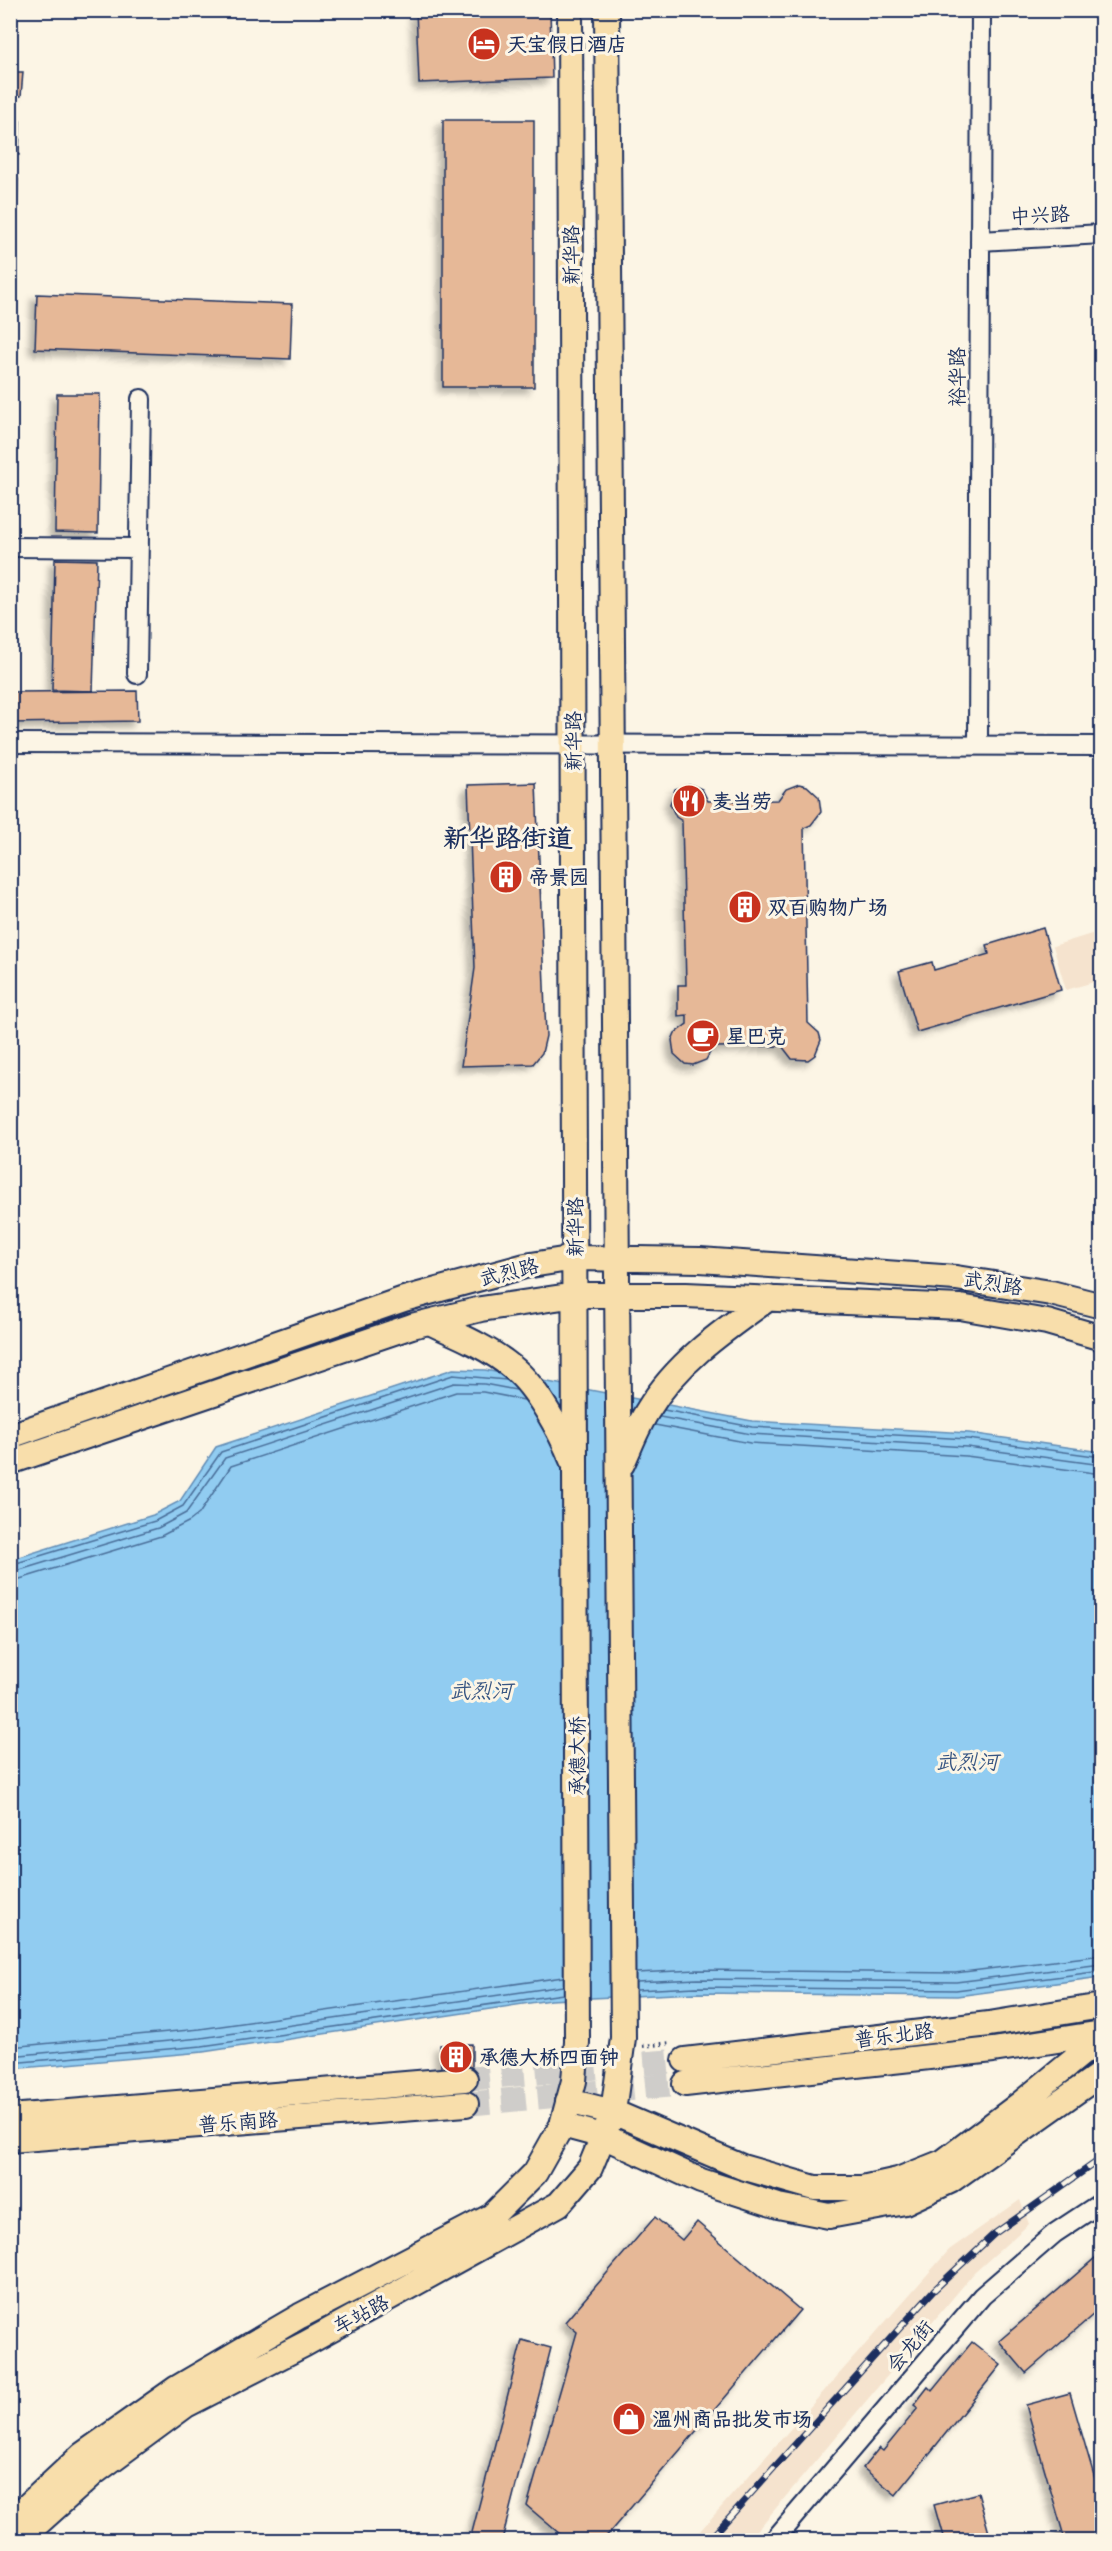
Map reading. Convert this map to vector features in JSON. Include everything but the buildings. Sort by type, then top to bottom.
[{"type":"main road","name":"新华路","points":[[570,10],[577,1471]]},
{"type":"main road","name":"新华路","points":[[607,10],[620,1469]]},
{"type":"main road","name":"武烈路","points":[[10,1436],[404,1299],[525,1266],[575,1258],[700,1260],[956,1278],[1052,1293],[1101,1306]]},
{"type":"main road","name":"武烈路","points":[[10,1462],[429,1322],[481,1309],[576,1295],[769,1298],[960,1307],[1047,1322],[1101,1338]]},
{"type":"main road","points":[[620,1469],[647,1411],[677,1370],[727,1328],[769,1298]]},
{"type":"main road","points":[[429,1322],[472,1341],[515,1369],[557,1424],[577,1471]]},
{"type":"main road","name":"车站路","points":[[23,2541],[38,2524],[95,2472],[186,2405],[325,2333],[559,2204],[590,2168],[613,2112],[624,2038],[620,1469]]},
{"type":"main road","name":"承德大桥","points":[[577,1471],[577,2042]]},
{"type":"main road","name":"普乐北路","points":[[685,2060],[989,2024],[1101,2006]]},
{"type":"main road","points":[[568,2102],[613,2112],[742,2167],[815,2188],[862,2188],[898,2180],[943,2162],[1101,2035]]},
{"type":"main road","name":"普乐北路","points":[[685,2084],[993,2050],[1101,2035]]},
{"type":"main road","name":"车站路","points":[[10,2522],[82,2455],[177,2388],[300,2316],[492,2216],[535,2173],[562,2125],[574,2081],[577,2042]]},
{"type":"main road","points":[[562,2125],[603,2136],[701,2181],[778,2206],[829,2216],[861,2212],[905,2202],[950,2181],[1101,2073]]},
{"type":"main road","name":"普乐南路","points":[[10,2117],[465,2079]]},
{"type":"main road","name":"普乐南路","points":[[10,2140],[466,2104]]},
{"type":"street","name":"裕华路","points":[[978,744],[981,10]]},
{"type":"street","name":"中兴路","points":[[980,241],[1101,234]]},
{"type":"street","points":[[137,674],[141,399]]},
{"type":"street","points":[[10,547],[139,548]]},
{"type":"street","points":[[10,742],[1101,746]]},
{"type":"street","name":"会龙街","points":[[774,2541],[982,2296],[1055,2233],[1101,2202]]},
{"type":"shaded area","points":[[1101,931],[1101,980],[1066,990],[1053,946]]},
{"type":"shaded area","points":[[1020,2200],[1029,2224],[974,2273],[749,2540],[692,2540],[949,2250]]},
{"type":"water","name":"武烈河","points":[[453,1369],[485,1370],[752,1421],[969,1433],[1101,1452],[1101,1977],[957,1996],[696,1993],[550,2000],[203,2052],[11,2069],[10,1560],[153,1515],[180,1501],[216,1447]]},
{"type":"tunnel","points":[[465,2079],[685,2060]]},
{"type":"tunnel","points":[[466,2104],[685,2084]]},
{"type":"railway","points":[[709,2540],[934,2290],[994,2234],[1102,2158]]},
{"type":"place","name":"天宝假日酒店","points":[[484,44]]},
{"type":"place","name":"麦当劳","points":[[689,801]]},
{"type":"place","name":"帝景园","points":[[506,877]]},
{"type":"place","name":"双百购物广场","points":[[745,907]]},
{"type":"place","name":"星巴克","points":[[703,1036]]},
{"type":"place","name":"承德大桥四面钟","points":[[456,2057]]},
{"type":"place","name":"温州商品批发市场","points":[[629,2419]]},
{"type":"district","name":"新华路街道","points":[[508,838]]}]
